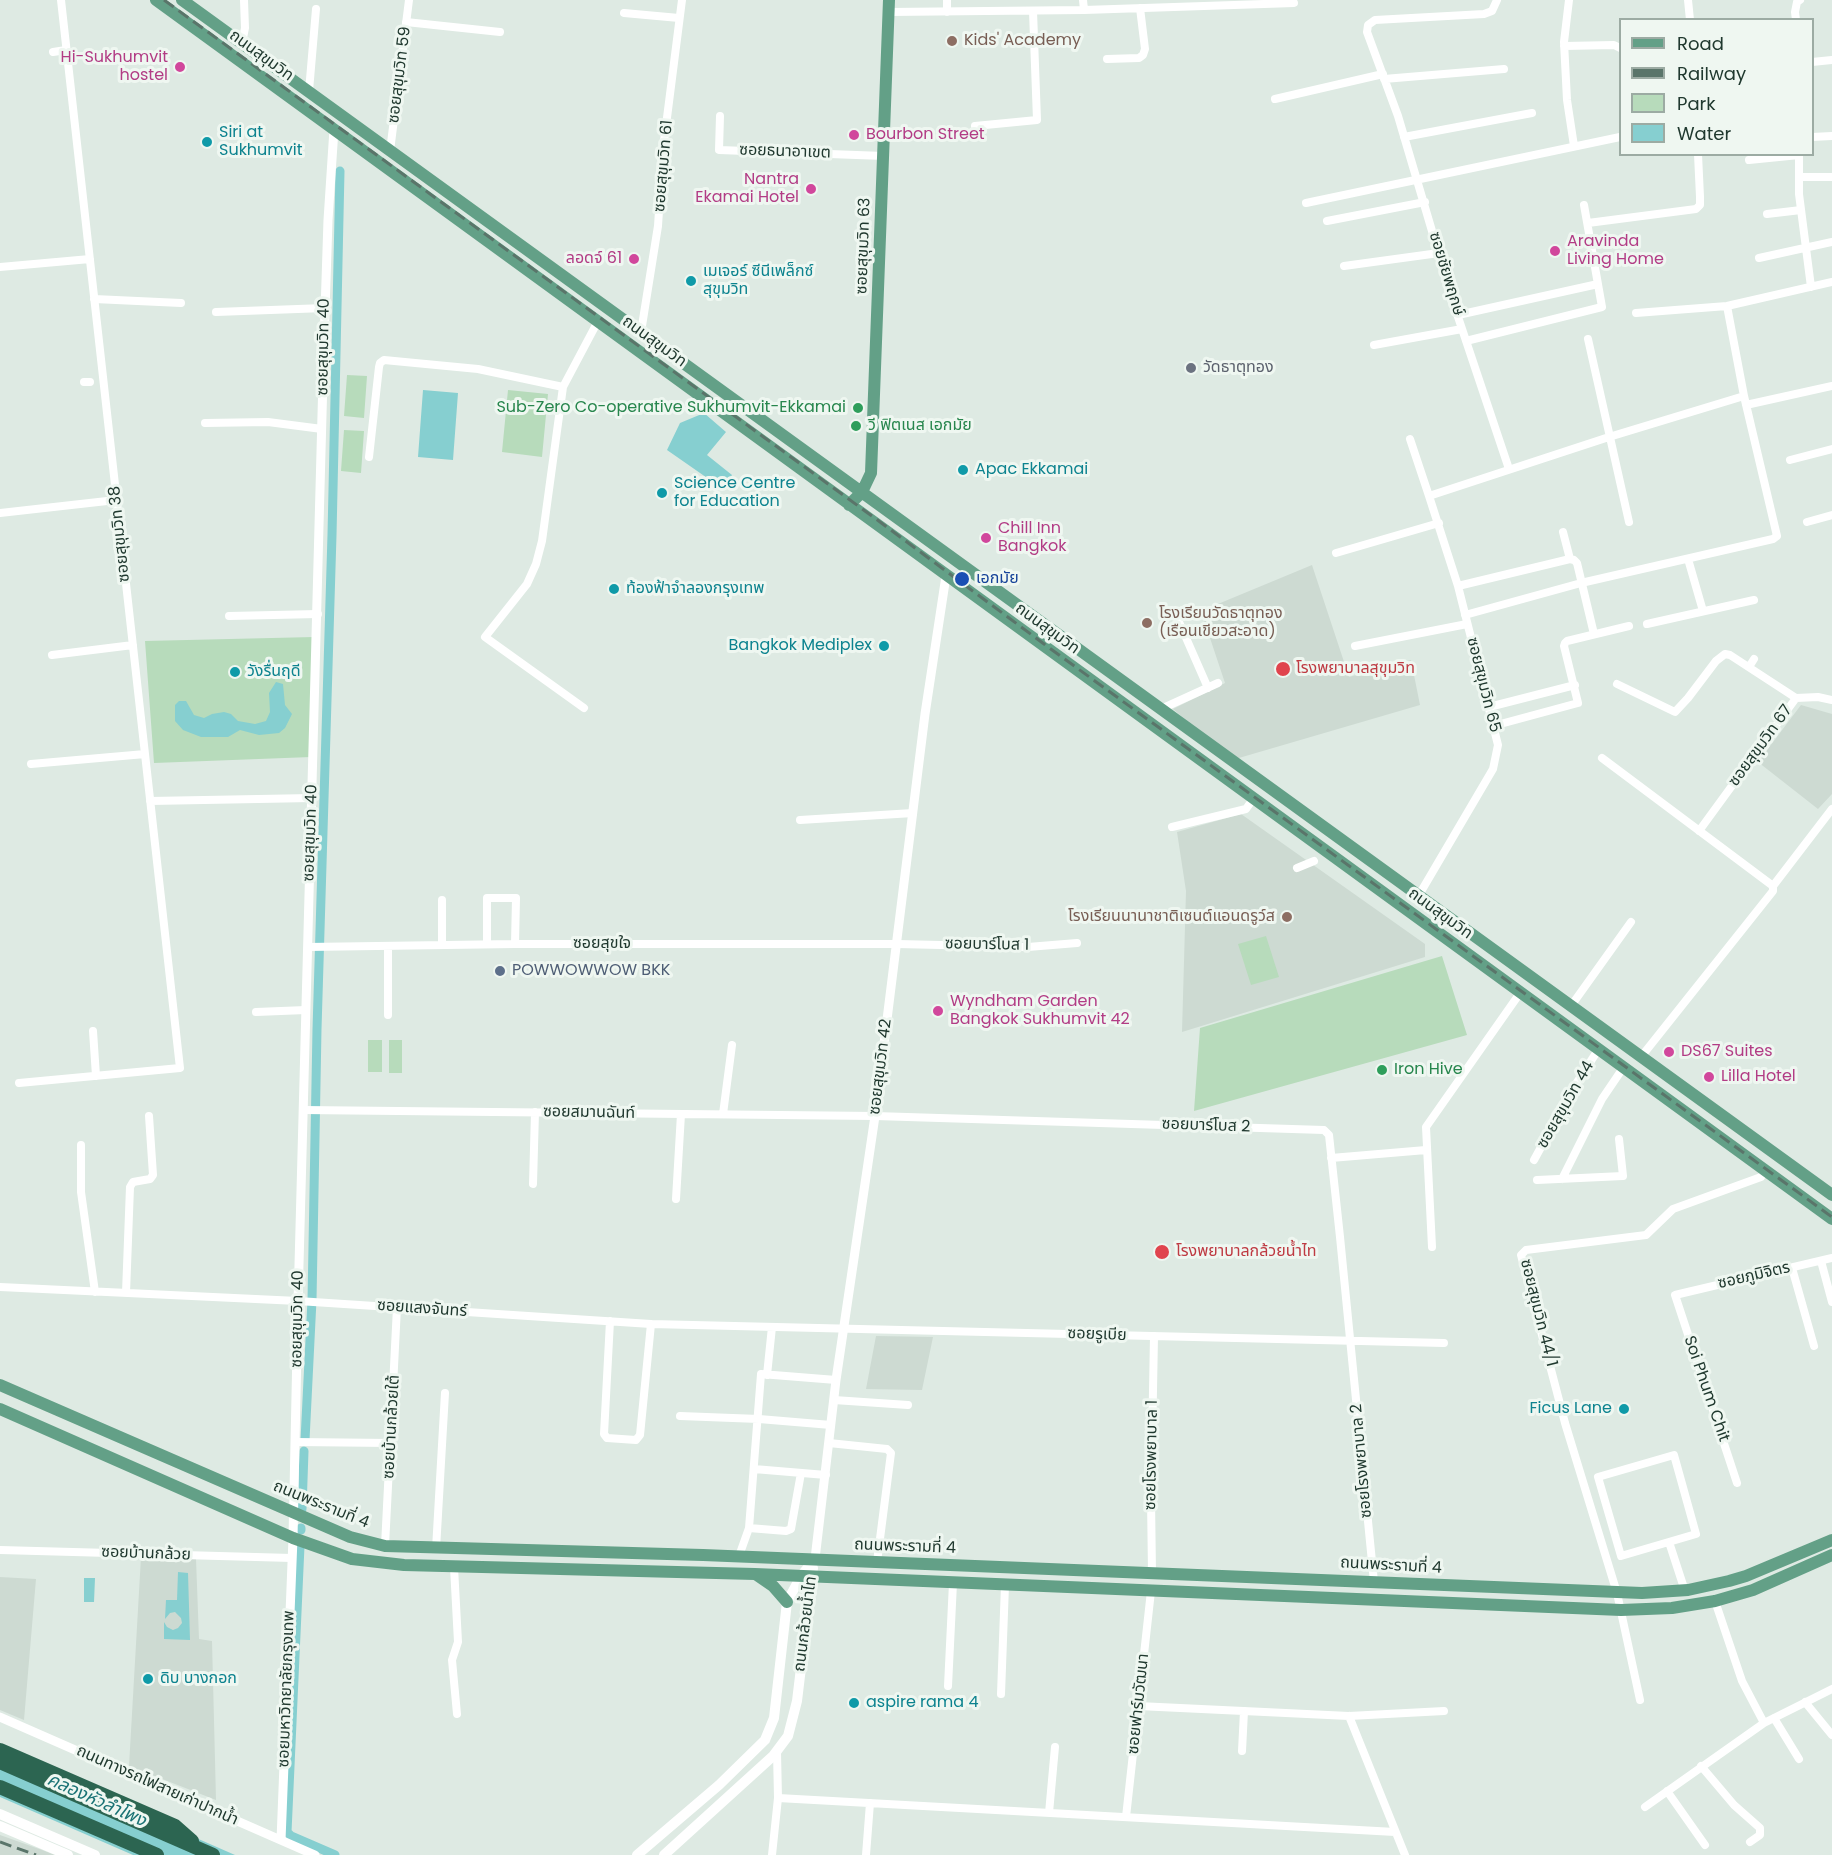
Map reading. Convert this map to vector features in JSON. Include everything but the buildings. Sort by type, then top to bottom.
[{"type":"highway","points":[[0,1750],[175,1826],[204,1855]]},
{"type":"highway","points":[[0,1762],[213,1855]]},
{"type":"highway","points":[[0,1787],[157,1855]]},
{"type":"main road","name":"ถนนสุขุมวิท","points":[[156,0],[632,345],[1210,769],[1832,1219]]},
{"type":"main road","name":"ถนนสุขุมวิท","points":[[182,0],[1832,1196]]},
{"type":"main road","name":"ซอยสุขุมวิท 63","points":[[862,492],[871,473],[889,6]]},
{"type":"main road","points":[[334,129],[342,115]]},
{"type":"main road","points":[[632,345],[641,332]]},
{"type":"main road","points":[[849,505],[862,492]]},
{"type":"main road","points":[[946,576],[956,561]]},
{"type":"main road","points":[[1210,769],[1222,753]]},
{"type":"main road","points":[[1623,1068],[1641,1057]]},
{"type":"main road","name":"ถนนพระรามที่ 4","points":[[0,1385],[294,1514],[350,1537],[386,1546],[739,1556],[1617,1593],[1685,1591],[1746,1576],[1832,1540]]},
{"type":"main road","name":"ถนนพระรามที่ 4","points":[[0,1409],[294,1538],[352,1559],[404,1565],[755,1574],[1621,1610],[1672,1608],[1715,1601],[1753,1590],[1832,1555]]},
{"type":"main road","name":"ถนนกล้วยน้ำไท","points":[[637,1855],[719,1785],[765,1740],[774,1718],[787,1602],[806,1577],[815,1559]]},
{"type":"main road","points":[[1151,1591],[1152,1573]]},
{"type":"main road","points":[[755,1574],[773,1586],[787,1602]]},
{"type":"main road","name":"ถนนกล้วยน้ำไท","points":[[664,1855],[777,1752],[788,1736],[797,1701],[806,1577]]},
{"type":"main road","points":[[765,1740],[777,1752]]},
{"type":"main road","points":[[0,1814],[95,1855]]},
{"type":"main road","points":[[0,1826],[68,1855]]},
{"type":"street","name":"ซอยสุขุมวิท 38","points":[[61,0],[180,1068],[96,1076]]},
{"type":"street","points":[[242,43],[245,28],[244,0]]},
{"type":"street","name":"ซอยสุขุมวิท 59","points":[[390,151],[409,0]]},
{"type":"street","name":"ซอยสุขุมวิท 61","points":[[641,332],[659,219],[663,149],[682,0]]},
{"type":"street","points":[[946,12],[947,0]]},
{"type":"street","points":[[1083,0],[1083,10]]},
{"type":"street","points":[[1383,77],[1367,32],[1368,25],[1375,20],[1484,14],[1492,11],[1497,0]]},
{"type":"street","points":[[1569,0],[1564,46],[1574,146]]},
{"type":"street","points":[[1688,0],[1690,18]]},
{"type":"street","points":[[1796,18],[1797,2],[1800,0]]},
{"type":"street","points":[[889,6],[946,12],[1083,10],[1212,3],[1294,3]]},
{"type":"street","points":[[1107,59],[1138,58],[1143,55],[1140,8]]},
{"type":"street","points":[[309,91],[316,9]]},
{"type":"street","points":[[975,126],[1037,120],[1033,11]]},
{"type":"street","points":[[624,13],[679,18]]},
{"type":"street","points":[[406,22],[500,32]]},
{"type":"street","points":[[1564,46],[1614,45],[1619,48]]},
{"type":"street","points":[[53,52],[66,50]]},
{"type":"street","points":[[1814,62],[1832,60]]},
{"type":"street","points":[[1275,99],[1383,77],[1504,69]]},
{"type":"street","name":"ซอยชัยพฤกษ์","points":[[1383,77],[1418,179],[1462,329],[1509,469]]},
{"type":"street","points":[[1404,137],[1532,113]]},
{"type":"street","name":"ซอยธนาอาเขต","points":[[720,116],[719,150],[884,156]]},
{"type":"street","name":"ซอยสุขุมวิท 40","points":[[294,1538],[298,1301],[306,1110],[306,1011],[316,947],[312,798],[325,308],[334,129]]},
{"type":"street","points":[[1814,137],[1832,136]]},
{"type":"street","points":[[1306,203],[1619,137]]},
{"type":"street","points":[[1588,223],[1696,209],[1700,205],[1698,156]]},
{"type":"street","points":[[1749,159],[1786,156]]},
{"type":"street","points":[[1799,156],[1801,210],[1810,287]]},
{"type":"street","points":[[1799,177],[1832,177]]},
{"type":"street","points":[[1327,221],[1425,202]]},
{"type":"street","points":[[1466,341],[1602,307],[1584,205]]},
{"type":"street","points":[[1767,214],[1801,210]]},
{"type":"street","points":[[1759,258],[1832,242]]},
{"type":"street","points":[[1344,266],[1439,253]]},
{"type":"street","points":[[0,267],[90,259]]},
{"type":"street","points":[[1636,313],[1727,306],[1832,282]]},
{"type":"street","points":[[1458,315],[1598,284]]},
{"type":"street","points":[[94,299],[181,303]]},
{"type":"street","points":[[1355,645],[1466,619],[1581,583],[1773,539],[1777,536],[1744,396],[1727,306]]},
{"type":"street","points":[[216,312],[325,308]]},
{"type":"street","points":[[584,708],[485,637],[527,584],[536,564],[542,541],[563,387],[598,321]]},
{"type":"street","points":[[1374,345],[1462,329]]},
{"type":"street","points":[[1588,339],[1629,522]]},
{"type":"street","points":[[369,457],[379,367],[384,360],[478,369],[563,387]]},
{"type":"street","points":[[1746,405],[1832,386]]},
{"type":"street","points":[[1430,496],[1609,437],[1744,396]]},
{"type":"street","points":[[205,423],[268,422],[322,429]]},
{"type":"street","name":"ซอยสุขุมวิท 65","points":[[1410,439],[1458,586],[1498,745],[1493,769],[1419,895]]},
{"type":"street","points":[[1790,460],[1832,449]]},
{"type":"street","points":[[0,513],[116,500]]},
{"type":"street","points":[[1807,522],[1832,515]]},
{"type":"street","points":[[1336,553],[1439,523]]},
{"type":"street","points":[[1563,532],[1570,559]]},
{"type":"street","points":[[1458,586],[1570,559],[1577,563],[1593,634]]},
{"type":"street","points":[[1688,559],[1703,611]]},
{"type":"street","name":"ซอยสุขุมวิท 42","points":[[815,1559],[836,1380],[874,1116],[946,576]]},
{"type":"street","points":[[1647,624],[1754,600]]},
{"type":"street","points":[[229,616],[318,614]]},
{"type":"street","points":[[1176,615],[1208,687]]},
{"type":"street","points":[[1493,726],[1576,705],[1578,701],[1575,685],[1564,646],[1567,640],[1629,626]]},
{"type":"street","points":[[52,655],[133,645]]},
{"type":"street","name":"ซอยสุขุมวิท 67","points":[[1617,684],[1673,712],[1680,708],[1722,655],[1730,655],[1796,698],[1699,831]]},
{"type":"street","points":[[1749,667],[1754,659]]},
{"type":"street","points":[[1161,709],[1218,682]]},
{"type":"street","points":[[1489,707],[1575,685]]},
{"type":"street","points":[[1796,698],[1818,697],[1832,700]]},
{"type":"street","points":[[31,764],[145,754]]},
{"type":"street","points":[[1602,758],[1773,886]]},
{"type":"street","points":[[150,801],[312,798]]},
{"type":"street","points":[[1172,827],[1245,809],[1253,800]]},
{"type":"street","points":[[1641,1057],[1773,891],[1773,886],[1832,808]]},
{"type":"street","points":[[800,819],[913,813]]},
{"type":"street","points":[[1297,868],[1314,861]]},
{"type":"street","points":[[487,944],[487,898],[516,898],[515,944]]},
{"type":"street","points":[[442,900],[442,945]]},
{"type":"street","points":[[1571,1006],[1631,922]]},
{"type":"street","name":"ซอยบาร์โบส 1","points":[[897,944],[1028,946],[1077,943]]},
{"type":"street","name":"ซอยสุขใจ","points":[[316,947],[487,944],[897,944]]},
{"type":"street","points":[[387,946],[388,1015]]},
{"type":"street","points":[[1432,1247],[1425,1131],[1427,1123],[1520,993]]},
{"type":"street","points":[[256,1012],[306,1011]]},
{"type":"street","points":[[19,1083],[96,1076],[93,1031]]},
{"type":"street","points":[[723,1114],[732,1045]]},
{"type":"street","name":"ซอยสุขุมวิท 44","points":[[1534,1160],[1574,1087],[1598,1050]]},
{"type":"street","points":[[1562,1179],[1602,1099],[1623,1068]]},
{"type":"street","name":"ซอยสมานฉันท์","points":[[306,1110],[874,1116]]},
{"type":"street","points":[[533,1184],[535,1112]]},
{"type":"street","points":[[676,1199],[681,1114]]},
{"type":"street","points":[[126,1293],[130,1187],[133,1182],[150,1179],[153,1174],[149,1116]]},
{"type":"street","name":"ซอยบาร์โบส 2","points":[[874,1116],[1324,1130],[1329,1135],[1350,1340]]},
{"type":"street","points":[[1537,1180],[1623,1176],[1619,1139]]},
{"type":"street","points":[[81,1145],[81,1192],[94,1292]]},
{"type":"street","points":[[1331,1158],[1426,1150]]},
{"type":"street","name":"ซอยสุขุมวิท 44/1","points":[[1617,1593],[1565,1423],[1521,1255],[1526,1250],[1646,1235],[1673,1209],[1761,1176],[1765,1171]]},
{"type":"street","name":"ซอยภูมิจิตร","points":[[1675,1294],[1832,1258]]},
{"type":"street","points":[[1821,1261],[1832,1302]]},
{"type":"street","points":[[1792,1268],[1814,1346]]},
{"type":"street","name":"ซอยแสงจันทร์","points":[[0,1287],[298,1301],[651,1324],[844,1329]]},
{"type":"street","name":"Soi Phum Chit","points":[[1675,1294],[1737,1483]]},
{"type":"street","name":"ซอยบ้านกล้วยใต้","points":[[386,1546],[397,1307]]},
{"type":"street","points":[[610,1321],[603,1434],[607,1438],[636,1440],[640,1435],[651,1324]]},
{"type":"street","points":[[767,1375],[772,1328]]},
{"type":"street","name":"ซอยรูเบีย","points":[[844,1329],[1444,1343]]},
{"type":"street","name":"ซอยโรงพยาบาล 1","points":[[1152,1573],[1154,1336]]},
{"type":"street","name":"ซอยโรงพยาบาล 2","points":[[1350,1340],[1374,1582]]},
{"type":"street","points":[[739,1556],[749,1528],[761,1374],[836,1380]]},
{"type":"street","points":[[436,1549],[445,1393]]},
{"type":"street","points":[[834,1400],[908,1405]]},
{"type":"street","points":[[680,1416],[831,1425]]},
{"type":"street","points":[[296,1442],[391,1443]]},
{"type":"street","points":[[829,1443],[887,1449],[891,1454],[877,1562]]},
{"type":"street","points":[[1674,1455],[1696,1534],[1669,1542],[1621,1556],[1598,1477],[1674,1455]]},
{"type":"street","points":[[754,1469],[826,1475]]},
{"type":"street","points":[[749,1528],[786,1531],[791,1529],[801,1473]]},
{"type":"street","name":"ซอยมหาวิทยาลัยกรุงเทพ","points":[[281,1840],[294,1538]]},
{"type":"street","points":[[1669,1542],[1685,1591]]},
{"type":"street","name":"ซอยบ้านกล้วย","points":[[0,1550],[292,1558]]},
{"type":"street","points":[[454,1567],[458,1642],[452,1660],[457,1714]]},
{"type":"street","points":[[948,1686],[953,1583]]},
{"type":"street","points":[[1001,1694],[1005,1586]]},
{"type":"street","name":"ซอยฟาร์มวัฒนา","points":[[1126,1817],[1151,1591]]},
{"type":"street","points":[[1617,1593],[1640,1700]]},
{"type":"street","points":[[1715,1601],[1742,1682],[1764,1723]]},
{"type":"street","points":[[1645,1807],[1764,1723],[1832,1689]]},
{"type":"street","points":[[1805,1702],[1832,1735]]},
{"type":"street","points":[[1138,1706],[1349,1716],[1444,1711]]},
{"type":"street","points":[[1242,1751],[1244,1711]]},
{"type":"street","points":[[1349,1716],[1405,1855]]},
{"type":"street","name":"ถนนทางรถไฟสายเก่าปากน้ำ","points":[[0,1717],[315,1855]]},
{"type":"street","points":[[1774,1718],[1799,1759]]},
{"type":"street","points":[[1049,1813],[1055,1747]]},
{"type":"street","points":[[772,1855],[778,1798],[777,1752]]},
{"type":"street","points":[[1701,1766],[1734,1806],[1760,1828],[1760,1835],[1750,1842]]},
{"type":"street","points":[[1667,1791],[1706,1845]]},
{"type":"street","points":[[778,1798],[1395,1832]]},
{"type":"street","points":[[866,1855],[870,1803]]},
{"type":"shaded area","name":"โรงพยาบาลสุขุมวิท","points":[[1312,565],[1349,677],[1411,660],[1420,705],[1232,760],[1173,709],[1225,683],[1201,611]]},
{"type":"shaded area","points":[[1801,705],[1832,714],[1832,794],[1818,809],[1758,762]]},
{"type":"shaded area","name":"โรงเรียนนานาชาติเซนต์แอนดรูว์ส","points":[[1241,814],[1425,944],[1425,957],[1182,1032],[1186,891],[1177,832]]},
{"type":"shaded area","points":[[876,1336],[933,1337],[922,1390],[866,1389]]},
{"type":"shaded area","name":"ดิบ บางกอก","points":[[141,1557],[196,1559],[199,1639],[212,1641],[216,1800],[129,1766]]},
{"type":"shaded area","points":[[0,1577],[36,1579],[24,1720],[0,1710]]},
{"type":"shaded area","points":[[0,1835],[42,1850],[55,1855],[0,1855]]},
{"type":"green space","points":[[347,375],[367,376],[364,418],[344,416]]},
{"type":"green space","points":[[508,390],[548,394],[542,457],[502,452]]},
{"type":"green space","points":[[344,430],[364,431],[361,473],[341,471]]},
{"type":"green space","points":[[314,637],[311,757],[154,763],[145,641]]},
{"type":"green space","points":[[1266,936],[1279,977],[1251,985],[1238,944]]},
{"type":"green space","points":[[1442,956],[1467,1035],[1194,1111],[1200,1028]]},
{"type":"green space","points":[[368,1040],[382,1040],[382,1072],[368,1072]]},
{"type":"green space","points":[[389,1040],[402,1040],[402,1073],[389,1073]]},
{"type":"water","points":[[423,390],[458,393],[453,460],[418,457]]},
{"type":"water","points":[[704,413],[726,432],[707,455],[732,475],[723,489],[667,450],[680,423]]},
{"type":"water","points":[[276,682],[283,684],[285,705],[292,714],[285,728],[279,733],[259,735],[240,730],[228,737],[201,737],[183,730],[175,721],[175,705],[179,701],[186,701],[194,715],[204,718],[224,712],[231,714],[238,721],[255,724],[266,721],[270,712],[269,693]]},
{"type":"water","points":[[178,1572],[188,1573],[190,1640],[164,1639],[164,1622],[173,1630],[182,1623],[181,1618],[175,1612],[170,1613],[165,1619],[166,1600],[177,1600]]},
{"type":"water","points":[[84,1578],[95,1578],[94,1602],[84,1602]]},
{"type":"water","name":"คลองหัวลำโพง","points":[[0,1752],[235,1855],[133,1855],[0,1797]]},
{"type":"waterway","points":[[305,1440],[312,1300],[340,171]]},
{"type":"waterway","points":[[302,1509],[304,1451]]},
{"type":"waterway","points":[[300,1546],[287,1832],[291,1836],[335,1855]]},
{"type":"railway","points":[[164,0],[1832,1217]]},
{"type":"railway","points":[[0,1842],[36,1855]]},
{"type":"place","name":"Kids' Academy","points":[[952,41]]},
{"type":"place","name":"Hi-Sukhumvit hostel","points":[[180,67]]},
{"type":"place","name":"Bourbon Street","points":[[854,135]]},
{"type":"place","name":"Siri at Sukhumvit","points":[[207,142]]},
{"type":"place","name":"Nantra Ekamai Hotel","points":[[811,189]]},
{"type":"place","name":"Aravinda Living Home","points":[[1555,251]]},
{"type":"place","name":"ลอดจ์ 61","points":[[634,259]]},
{"type":"place","name":"เมเจอร์ ซีนีเพล็กซ์ สุขุมวิท","points":[[691,281]]},
{"type":"place","name":"วัดธาตุทอง","points":[[1191,368]]},
{"type":"place","name":"Sub-Zero Co-operative Sukhumvit-Ekkamai","points":[[858,408]]},
{"type":"place","name":"วี ฟิตเนส เอกมัย","points":[[856,426]]},
{"type":"place","name":"Apac Ekkamai","points":[[963,470]]},
{"type":"place","name":"Science Centre for Education","points":[[662,493]]},
{"type":"place","name":"Chill Inn Bangkok","points":[[986,538]]},
{"type":"place","name":"เอกมัย","points":[[962,579]]},
{"type":"place","name":"ท้องฟ้าจำลองกรุงเทพ","points":[[614,589]]},
{"type":"place","name":"โรงเรียนวัดธาตุทอง (เรือนเขียวสะอาด)","points":[[1147,623]]},
{"type":"place","name":"Bangkok Mediplex","points":[[884,646]]},
{"type":"place","name":"โรงพยาบาลสุขุมวิท","points":[[1283,669]]},
{"type":"place","name":"วังรื่นฤดี","points":[[235,672]]},
{"type":"place","name":"โรงเรียนนานาชาติเซนต์แอนดรูว์ส","points":[[1287,917]]},
{"type":"place","name":"POWWOWWOW BKK","points":[[500,971]]},
{"type":"place","name":"Wyndham Garden Bangkok Sukhumvit 42","points":[[938,1011]]},
{"type":"place","name":"DS67 Suites","points":[[1669,1052]]},
{"type":"place","name":"Iron Hive","points":[[1382,1070]]},
{"type":"place","name":"Lilla Hotel","points":[[1709,1077]]},
{"type":"place","name":"โรงพยาบาลกล้วยน้ำไท","points":[[1162,1252]]},
{"type":"place","name":"Ficus Lane","points":[[1624,1409]]},
{"type":"place","name":"ดิบ บางกอก","points":[[148,1679]]},
{"type":"place","name":"aspire rama 4","points":[[854,1703]]}]
